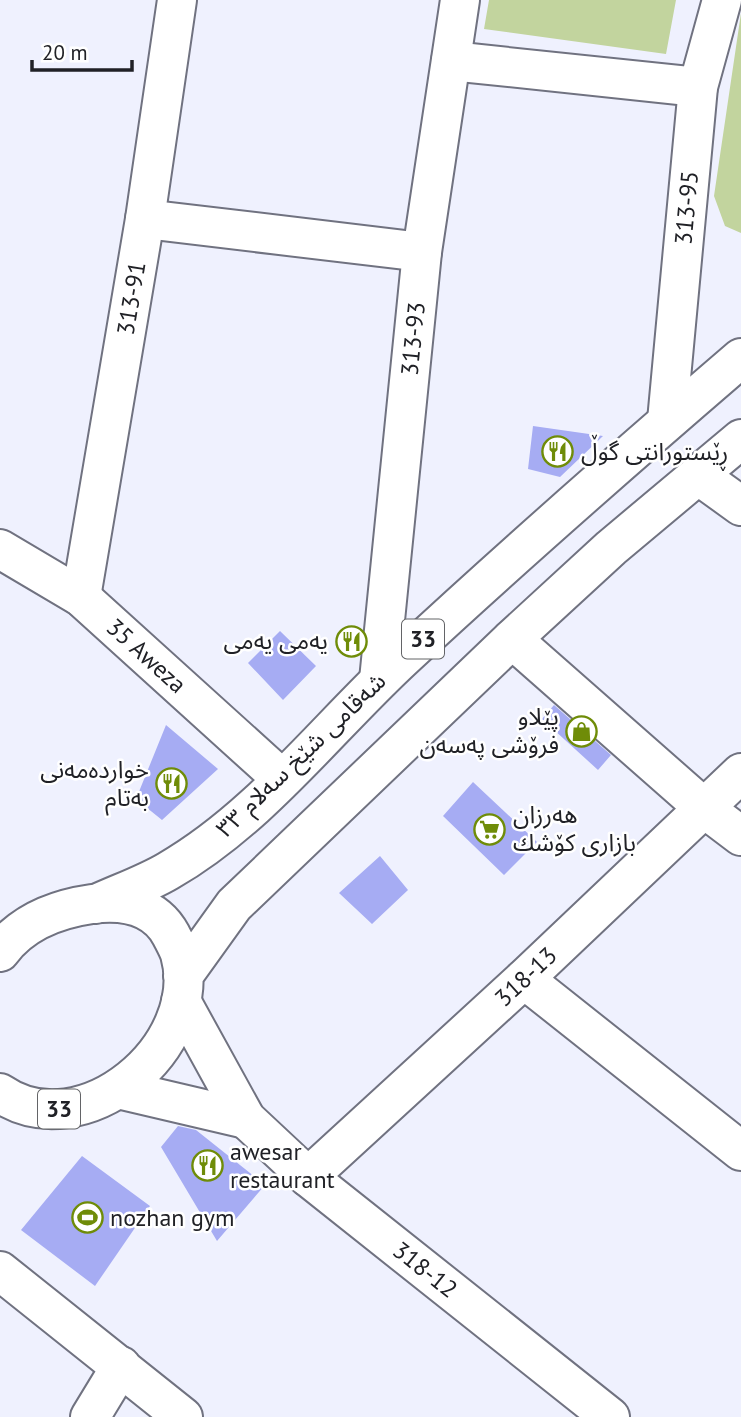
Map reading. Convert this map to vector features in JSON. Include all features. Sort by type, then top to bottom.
[{"type":"street","name":"313-91","points":[[81,597],[145,219],[177,0]]},
{"type":"street","name":"313-93","points":[[379,680],[422,252],[460,0]]},
{"type":"street","name":"313-95","points":[[667,421],[698,87],[722,0]]},
{"type":"street","points":[[451,61],[698,87]]},
{"type":"street","points":[[145,219],[422,252]]},
{"type":"street","name":"شەقامی شێخ سەلام ٣٣","points":[[96,904],[167,871],[199,851],[240,818],[379,680],[486,581],[741,358]]},
{"type":"street","name":"33","points":[[0,1130],[17,1101],[66,1110],[90,1104],[118,1089],[140,1072],[158,1051],[172,1027],[182,988],[234,905],[611,548],[741,439]]},
{"type":"street","points":[[698,475],[741,506]]},
{"type":"street","name":"35 Aweza","points":[[0,549],[81,597],[282,779]]},
{"type":"street","points":[[512,639],[704,808],[741,836]]},
{"type":"street","name":"318-13","points":[[307,1177],[524,979],[741,773]]},
{"type":"street","name":"شەقامی شێخ سەلام ٣٣","points":[[0,952],[31,923],[62,909],[127,903],[149,911],[166,926],[180,954],[182,988]]},
{"type":"street","points":[[524,979],[741,1151]]},
{"type":"street","name":"318-12","points":[[182,988],[246,1119],[307,1177],[610,1417]]},
{"type":"street","points":[[118,1089],[246,1119]]},
{"type":"street","points":[[0,1271],[183,1417]]},
{"type":"street","points":[[90,1417],[121,1366]]},
{"type":"green space","points":[[489,0],[676,0],[666,54],[484,29]]},
{"type":"green space","points":[[741,13],[741,233],[725,226],[714,196]]},
{"type":"building","name":"ڕێستورانتی گوڵ","points":[[533,426],[603,436],[560,477],[528,469]]},
{"type":"building","points":[[280,631],[316,666],[283,700],[248,663]]},
{"type":"building","points":[[554,705],[611,755],[598,770],[542,719]]},
{"type":"building","name":"خواردەمەنی بەتام","points":[[166,725],[218,769],[162,820],[136,799]]},
{"type":"building","name":"هەرزان بازاری کۆشك","points":[[473,782],[537,842],[504,875],[443,816]]},
{"type":"building","points":[[380,856],[408,890],[372,924],[339,893]]},
{"type":"building","name":"awesar restaurant","points":[[178,1126],[196,1130],[265,1185],[217,1241],[161,1147]]},
{"type":"building","name":"nozhan gym","points":[[82,1156],[150,1206],[95,1286],[21,1230]]},
{"type":"place","name":"ڕێستورانتی گوڵ","points":[[558,452]]},
{"type":"place","name":"یەمی یەمی","points":[[351,641]]},
{"type":"place","name":"پێلاو فرۆشی پەسەن","points":[[582,731]]},
{"type":"place","name":"خواردەمەنی بەتام","points":[[172,784]]},
{"type":"place","name":"هەرزان بازاری کۆشك","points":[[490,829]]},
{"type":"place","name":"awesar restaurant","points":[[207,1166]]},
{"type":"place","name":"nozhan gym","points":[[87,1218]]}]
